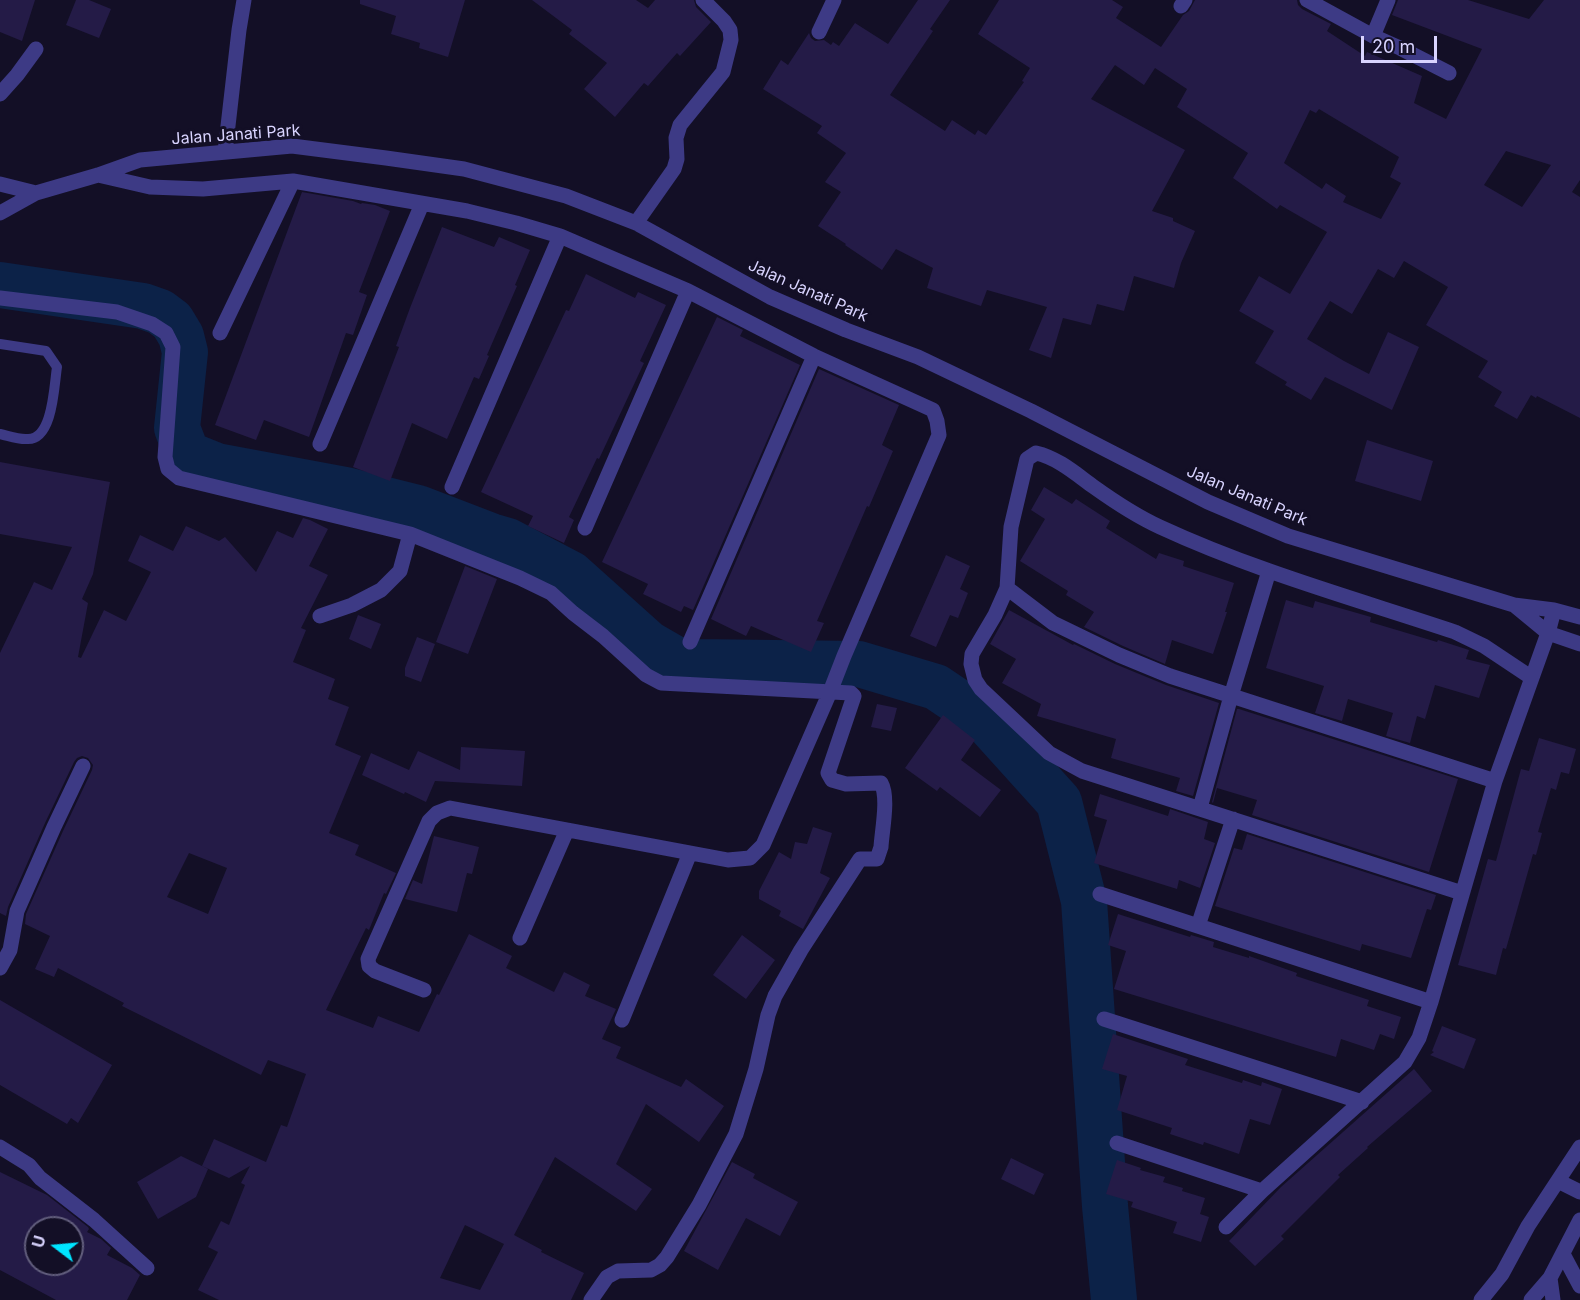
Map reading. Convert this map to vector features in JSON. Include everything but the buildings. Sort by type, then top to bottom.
[{"type":"street","points":[[225,152],[244,0]]},
{"type":"street","points":[[636,223],[674,169],[677,159],[676,138],[680,125],[723,72],[731,40],[730,30],[703,0]]},
{"type":"street","points":[[819,32],[834,0]]},
{"type":"street","points":[[1307,0],[1373,36],[1449,73]]},
{"type":"street","points":[[1373,36],[1388,0]]},
{"type":"street","points":[[0,94],[36,49]]},
{"type":"street","name":"Jalan Janati Park","points":[[0,213],[36,193],[140,160],[292,146],[464,169],[566,196],[636,223],[770,297],[978,384],[1208,502],[1288,536],[1514,605],[1554,610],[1580,617]]},
{"type":"street","points":[[98,175],[150,187],[192,188],[292,181],[467,211],[516,223],[560,236],[688,291],[814,356],[933,410],[938,421],[939,435],[844,656],[833,687],[762,845],[750,858],[728,860],[450,808],[436,813],[429,821],[368,959],[369,966],[375,971],[424,990]]},
{"type":"street","points":[[220,333],[292,181]]},
{"type":"street","points":[[0,184],[36,193]]},
{"type":"street","points":[[320,444],[422,204]]},
{"type":"street","points":[[452,488],[560,236]]},
{"type":"street","points":[[585,528],[688,291]]},
{"type":"street","points":[[0,298],[117,312],[152,324],[166,333],[173,347],[165,457],[168,469],[179,478],[410,534],[520,578],[551,593],[646,675],[661,684],[833,687],[854,696],[828,773],[832,780],[837,782],[880,783],[884,789],[879,854],[876,859],[860,859],[801,950],[775,996],[736,1134],[699,1205],[667,1257],[651,1270],[618,1271],[607,1276],[591,1300]]},
{"type":"street","points":[[690,642],[814,356]]},
{"type":"street","points":[[1462,893],[1082,771],[1049,753],[981,689],[975,680],[971,664],[972,654],[1008,588],[1011,527],[1027,459],[1036,453],[1046,455],[1136,516],[1184,538],[1269,571],[1455,632],[1484,646],[1532,678]]},
{"type":"street","points":[[320,616],[352,605],[381,590],[400,571],[410,534]]},
{"type":"street","points":[[1200,808],[1269,571]]},
{"type":"street","points":[[1008,588],[1053,623],[1119,655],[1170,676],[1495,781]]},
{"type":"street","points":[[1514,605],[1548,633],[1580,644]]},
{"type":"street","points":[[1226,1227],[1262,1191],[1405,1062],[1419,1038],[1495,781],[1548,633],[1554,610]]},
{"type":"street","points":[[0,968],[10,950],[17,911],[82,766]]},
{"type":"street","points":[[1198,926],[1233,819]]},
{"type":"street","points":[[520,938],[567,830]]},
{"type":"street","points":[[622,1020],[690,853]]},
{"type":"street","points":[[1100,894],[1431,1002]]},
{"type":"street","points":[[1104,1019],[1362,1102]]},
{"type":"street","points":[[1117,1143],[1262,1191]]},
{"type":"street","points":[[0,1147],[29,1165],[40,1178],[94,1220],[147,1268]]},
{"type":"street","points":[[1481,1300],[1502,1274],[1528,1226],[1580,1147]]},
{"type":"street","points":[[1558,1181],[1580,1192]]},
{"type":"street","points":[[1530,1300],[1550,1278],[1580,1220]]},
{"type":"street","points":[[1563,1254],[1580,1286]]},
{"type":"street","points":[[1550,1278],[1553,1300]]},
{"type":"lane","points":[[0,345],[46,351],[57,367],[47,426],[39,436],[29,440],[0,434]]},
{"type":"waterway","points":[[0,285],[143,306],[160,312],[172,321],[181,336],[185,352],[177,428],[187,454],[217,466],[346,490],[418,508],[508,541],[571,574],[649,644],[675,659],[694,662],[859,664],[936,687],[985,720],[1059,802],[1084,901],[1105,1206],[1114,1300]]}]
